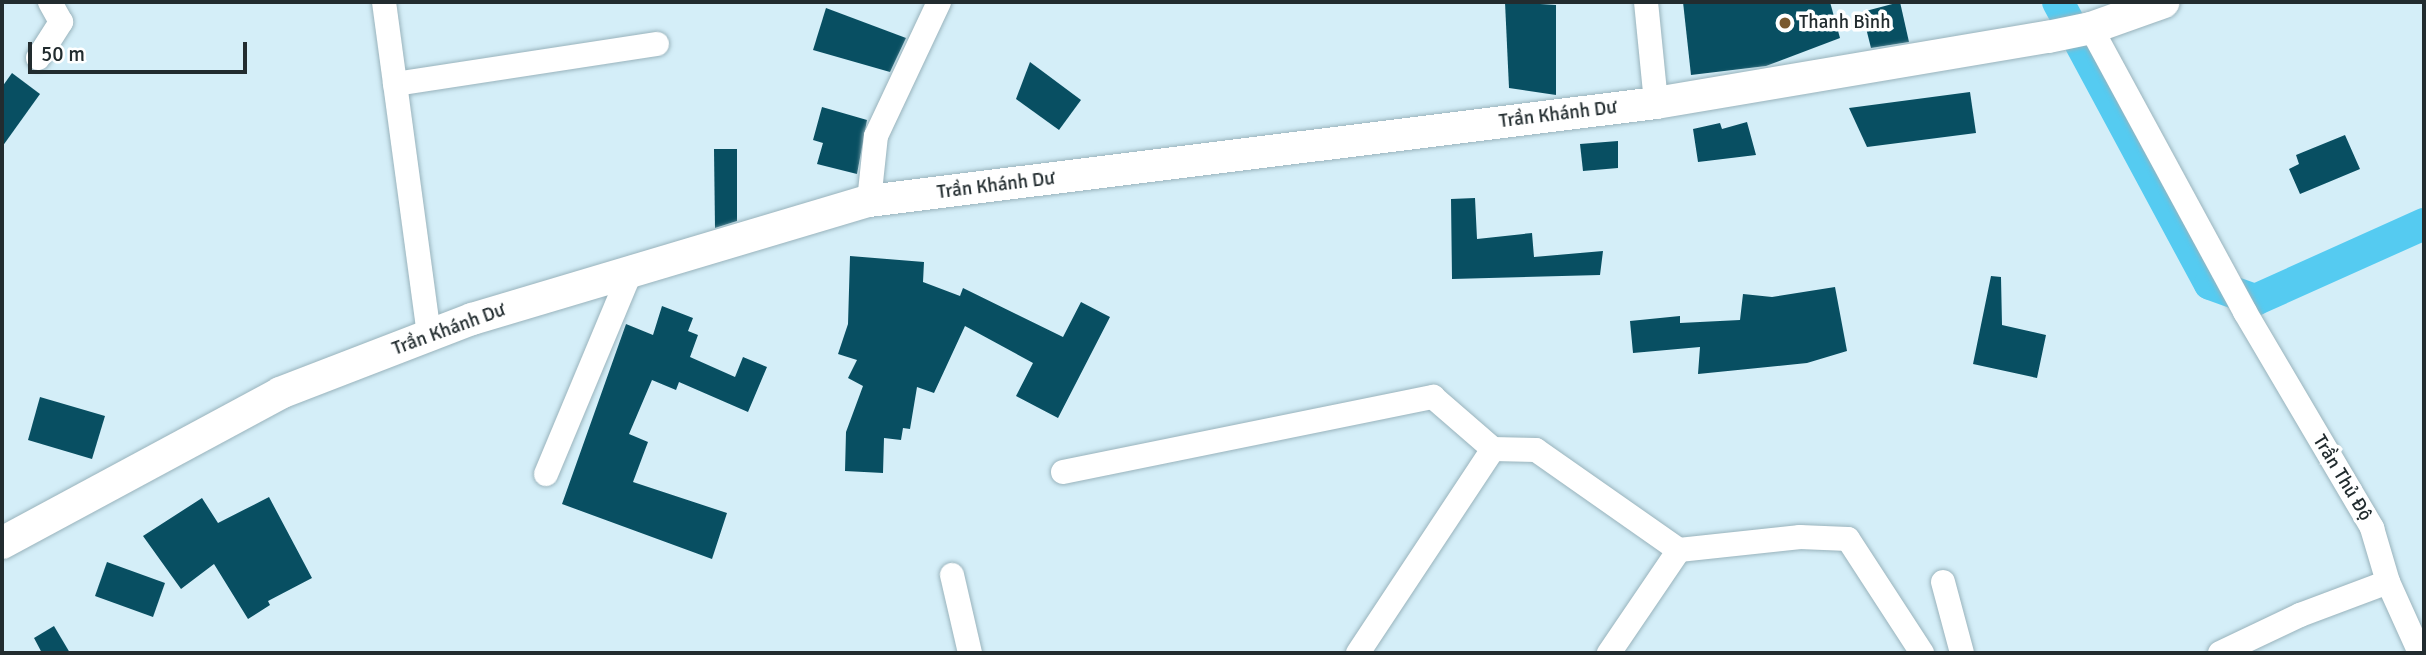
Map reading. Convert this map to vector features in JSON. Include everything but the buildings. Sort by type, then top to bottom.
[{"type":"street","points":[[38,58],[61,22],[50,2]]},
{"type":"street","points":[[384,2],[429,336]]},
{"type":"street","points":[[869,201],[876,136],[939,2]]},
{"type":"street","points":[[1646,2],[1656,103]]},
{"type":"street","points":[[2087,28],[2164,2]]},
{"type":"street","name":"Trần Khánh Dư","points":[[2,543],[280,393],[429,336],[632,268],[869,201],[1656,103],[2048,37],[2087,28]]},
{"type":"street","name":"Trần Thủ Độ","points":[[2087,28],[2245,312],[2372,528],[2388,582],[2420,653]]},
{"type":"street","points":[[395,84],[657,44]]},
{"type":"street","points":[[546,474],[632,268]]},
{"type":"street","points":[[1063,472],[1433,397],[1493,449],[1536,450],[1679,550],[1800,537],[1848,539],[1922,653]]},
{"type":"street","points":[[1358,653],[1493,449]]},
{"type":"street","points":[[1609,653],[1679,550]]},
{"type":"street","points":[[952,575],[970,653]]},
{"type":"street","points":[[1943,582],[1962,653]]},
{"type":"street","points":[[2220,653],[2300,615],[2388,582]]},
{"type":"waterway","points":[[2058,2],[2210,284],[2255,300],[2424,224]]},
{"type":"place","name":"Thanh Bình","points":[[1785,23]]}]
